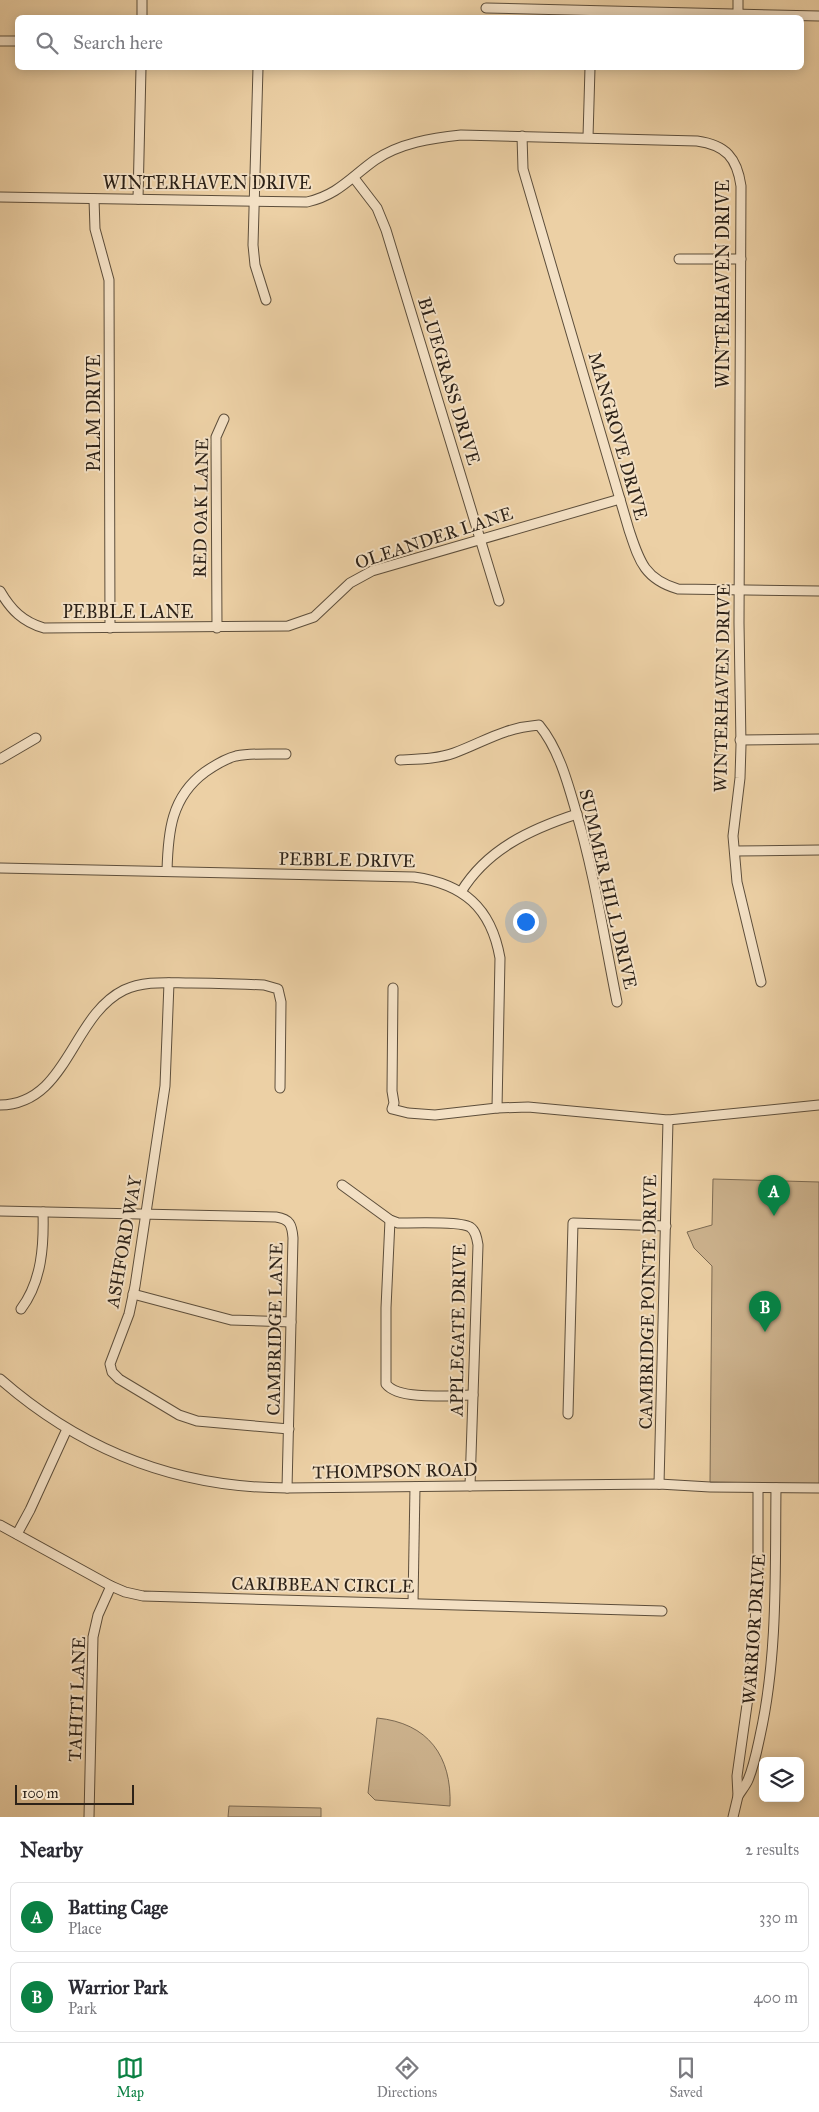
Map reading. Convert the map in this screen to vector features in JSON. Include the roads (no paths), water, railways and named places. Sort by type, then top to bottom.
[{"type":"street","points":[[142,0],[142,15]]},
{"type":"street","points":[[738,0],[738,14]]},
{"type":"street","points":[[486,8],[591,14],[778,15]]},
{"type":"street","points":[[804,16],[819,16]]},
{"type":"street","points":[[0,41],[15,41]]},
{"type":"street","points":[[138,199],[141,70]]},
{"type":"street","points":[[258,70],[253,202],[255,265],[266,300]]},
{"type":"street","points":[[588,137],[590,70]]},
{"type":"street","name":"WINTERHAVEN DRIVE","points":[[0,197],[300,203],[316,200],[340,190],[386,154],[426,140],[461,135],[697,140],[713,143],[724,150],[736,165],[742,186],[740,259],[740,778],[734,836],[734,857],[737,882],[761,982]]},
{"type":"street","name":"MANGROVE DRIVE","points":[[522,136],[523,169],[620,499],[638,556],[651,576],[666,585],[678,589],[819,591]]},
{"type":"street","name":"BLUEGRASS DRIVE","points":[[354,178],[377,208],[386,230],[499,601]]},
{"type":"street","name":"PALM DRIVE","points":[[94,199],[94,229],[109,280],[110,628]]},
{"type":"street","points":[[679,259],[740,259]]},
{"type":"street","name":"RED OAK LANE","points":[[217,628],[216,436],[224,419]]},
{"type":"street","name":"OLEANDER LANE","points":[[271,627],[294,625],[314,617],[350,583],[372,571],[620,499]]},
{"type":"street","name":"PEBBLE LANE","points":[[0,591],[16,614],[38,626],[58,629],[271,627]]},
{"type":"street","name":"SUMMER HILL DRIVE","points":[[400,760],[439,757],[455,753],[484,739],[510,730],[539,725],[548,735],[562,768],[577,814],[596,893],[617,1002]]},
{"type":"street","points":[[0,759],[36,738]]},
{"type":"street","points":[[740,740],[819,739]]},
{"type":"street","points":[[167,872],[171,822],[177,805],[192,783],[212,767],[228,758],[254,754],[286,754]]},
{"type":"street","points":[[460,892],[480,866],[504,846],[535,830],[577,814]]},
{"type":"street","points":[[735,851],[819,850]]},
{"type":"street","name":"PEBBLE DRIVE","points":[[0,868],[414,877],[434,880],[460,892],[474,903],[486,918],[491,927],[499,953],[497,1108]]},
{"type":"street","points":[[0,1105],[12,1104],[28,1099],[44,1089],[96,1014],[112,998],[125,990],[143,983],[264,985],[278,989],[281,1002],[280,1088]]},
{"type":"street","name":"ASHFORD WAY","points":[[169,983],[165,1086],[146,1214],[129,1314],[110,1360],[110,1369],[113,1374],[180,1415],[197,1420],[289,1429]]},
{"type":"street","points":[[393,988],[392,1091],[394,1103],[392,1109],[408,1113],[435,1115],[497,1108],[541,1108],[668,1120],[819,1105]]},
{"type":"street","name":"CAMBRIDGE POINTE DRIVE","points":[[660,1484],[668,1120]]},
{"type":"street","points":[[342,1185],[390,1220],[386,1308],[386,1384],[395,1391],[407,1394],[473,1395]]},
{"type":"street","name":"CAMBRIDGE LANE","points":[[0,1212],[284,1218],[292,1226],[287,1488]]},
{"type":"street","points":[[21,1309],[30,1298],[41,1261],[43,1212]]},
{"type":"street","name":"APPLEGATE DRIVE","points":[[390,1220],[398,1223],[456,1224],[467,1226],[475,1234],[478,1245],[470,1486]]},
{"type":"street","points":[[568,1414],[573,1224],[666,1226]]},
{"type":"street","points":[[133,1294],[231,1320],[291,1322]]},
{"type":"street","name":"THOMPSON ROAD","points":[[0,1379],[66,1429],[109,1452],[174,1475],[228,1486],[287,1488],[660,1484],[758,1488],[819,1488]]},
{"type":"street","points":[[17,1534],[30,1510],[66,1429]]},
{"type":"street","points":[[413,1603],[415,1487]]},
{"type":"street","name":"WARRIOR DRIVE","points":[[733,1817],[738,1796],[737,1776],[753,1662],[758,1577],[758,1488]]},
{"type":"street","name":"WARRIOR DRIVE","points":[[738,1796],[748,1781],[753,1766],[764,1720],[770,1683],[775,1576],[776,1488]]},
{"type":"street","name":"CARIBBEAN CIRCLE","points":[[0,1525],[111,1586],[135,1595],[165,1598],[662,1610]]},
{"type":"street","name":"TAHITI LANE","points":[[90,1817],[93,1637],[98,1615],[111,1586]]},
{"type":"place","name":"Batting Cage","points":[[774,1216]]},
{"type":"place","name":"Warrior Park","points":[[765,1332]]}]
